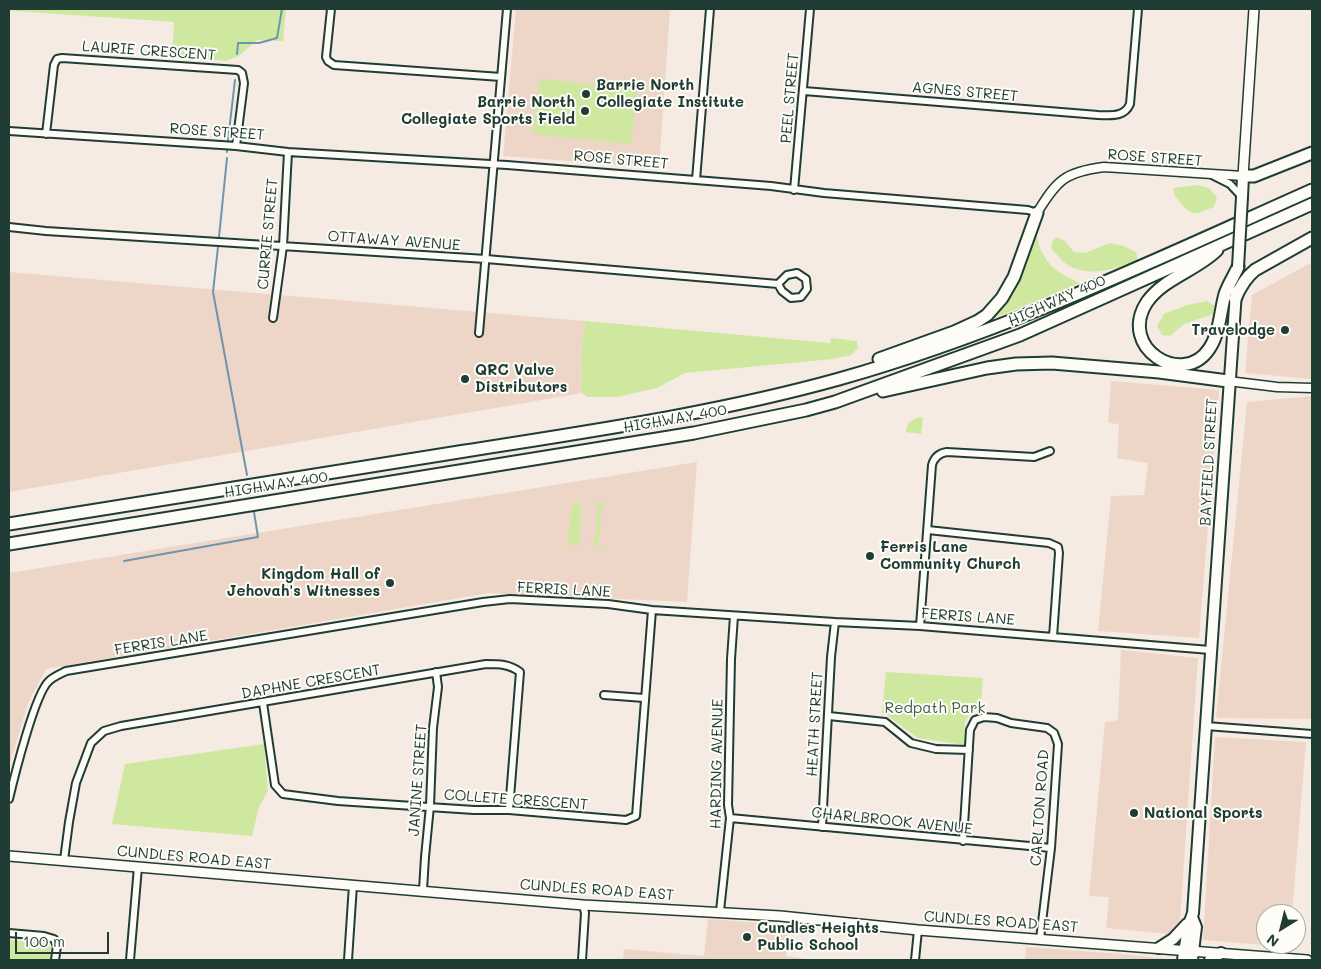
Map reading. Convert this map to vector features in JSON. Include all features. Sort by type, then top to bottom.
[{"type":"highway","points":[[1243,176],[1254,176],[1312,153]]},
{"type":"highway","name":"HIGHWAY 400","points":[[9,524],[591,431],[733,405],[844,378],[948,345],[1035,312],[1312,190]]},
{"type":"highway","name":"HIGHWAY 400","points":[[9,544],[694,432],[806,410],[835,402],[1020,335],[1312,204]]},
{"type":"highway","points":[[844,378],[873,361],[954,332],[987,315],[1002,298],[1014,277],[1037,212]]},
{"type":"highway","points":[[1235,299],[1247,276],[1312,238]]},
{"type":"highway","points":[[1223,243],[1209,258],[1166,284],[1146,304],[1141,314],[1140,334],[1146,348],[1154,357],[1165,363],[1189,363],[1209,351],[1218,329],[1225,294],[1238,267]]},
{"type":"highway","points":[[835,402],[987,368],[1016,364],[1052,363],[1159,372],[1228,381]]},
{"type":"main road","name":"BAYFIELD STREET","points":[[1188,956],[1188,927],[1192,917],[1210,650],[1221,522],[1228,381],[1238,267],[1254,9]]},
{"type":"main road","name":"CUNDLES ROAD EAST","points":[[9,856],[583,905],[720,911],[918,930],[1159,948],[1188,956],[1221,953],[1307,960]]},
{"type":"main road","points":[[1159,948],[1182,932],[1192,917]]},
{"type":"main road","points":[[1210,960],[1221,953]]},
{"type":"street","points":[[331,9],[326,57],[334,65],[502,77]]},
{"type":"street","points":[[479,333],[507,9]]},
{"type":"street","points":[[696,180],[710,9]]},
{"type":"street","name":"PEEL STREET","points":[[794,190],[810,9]]},
{"type":"street","name":"AGNES STREET","points":[[804,91],[1098,115],[1119,114],[1124,112],[1130,104],[1138,9]]},
{"type":"street","name":"LAURIE CRESCENT","points":[[46,134],[54,65],[57,59],[62,58],[238,70],[244,78],[244,90],[236,146]]},
{"type":"street","name":"ROSE STREET","points":[[9,131],[236,146],[288,152],[495,164],[696,180],[1037,212],[1051,190],[1069,175],[1078,171],[1104,167],[1243,176]]},
{"type":"street","name":"CURRIE STREET","points":[[272,318],[283,246],[288,152]]},
{"type":"street","name":"ROSE STREET","points":[[1211,175],[1230,184],[1242,197]]},
{"type":"street","name":"OTTAWAY AVENUE","points":[[9,227],[486,260],[778,284],[787,275],[797,273],[806,280],[807,289],[801,297],[791,298],[786,296],[778,284]]},
{"type":"street","points":[[1228,381],[1277,387],[1312,388]]},
{"type":"street","points":[[920,626],[932,465],[936,457],[947,452],[1034,458],[1050,451]]},
{"type":"street","points":[[928,530],[1049,543],[1058,547],[1053,636]]},
{"type":"street","name":"FERRIS LANE","points":[[9,799],[20,753],[38,702],[47,682],[66,671],[483,602],[510,599],[593,603],[652,610],[920,626],[1210,650]]},
{"type":"street","name":"COLLETE CRESCENT","points":[[263,703],[275,785],[283,794],[338,801],[474,810],[509,810],[626,820],[636,816],[652,610]]},
{"type":"street","name":"HARDING AVENUE","points":[[720,911],[730,818],[728,805],[730,688],[734,616]]},
{"type":"street","name":"HEATH STREET","points":[[822,826],[831,657],[835,622]]},
{"type":"street","name":"DAPHNE CRESCENT","points":[[64,860],[68,822],[76,783],[91,743],[104,732],[121,726],[486,664],[512,666],[520,672],[509,810]]},
{"type":"street","name":"JANINE STREET","points":[[423,890],[430,806],[433,728],[438,688],[436,672]]},
{"type":"street","points":[[604,695],[644,698]]},
{"type":"street","points":[[829,716],[885,722],[911,743],[936,749],[969,750]]},
{"type":"street","name":"CARLTON ROAD","points":[[963,841],[970,730],[975,720],[984,717],[996,718],[1011,723],[1047,728],[1054,733],[1058,744],[1051,848],[1040,939]]},
{"type":"street","points":[[1206,726],[1312,734]]},
{"type":"street","name":"CHARLBROOK AVENUE","points":[[730,818],[1051,848]]},
{"type":"street","points":[[130,960],[138,867]]},
{"type":"street","points":[[348,960],[353,885]]},
{"type":"street","points":[[582,960],[585,913],[583,905]]},
{"type":"street","points":[[915,960],[918,930]]},
{"type":"street","points":[[9,933],[44,936],[54,939],[58,946],[55,960]]},
{"type":"shaded area","name":"Barrie North Collegiate Institute","points":[[516,9],[670,9],[659,168],[503,156]]},
{"type":"shaded area","points":[[1312,262],[1312,379],[1245,373],[1252,295]]},
{"type":"shaded area","points":[[9,272],[585,321],[581,355],[582,393],[9,492]]},
{"type":"shaded area","points":[[1111,381],[1219,390],[1199,638],[1098,631],[1111,496],[1144,495],[1148,463],[1117,458],[1119,424],[1108,423]]},
{"type":"shaded area","points":[[1312,396],[1312,719],[1216,718],[1247,402]]},
{"type":"shaded area","points":[[697,462],[687,602],[489,593],[46,669],[28,703],[9,766],[9,573]]},
{"type":"shaded area","points":[[1121,650],[1198,658],[1179,935],[1106,928],[1109,897],[1089,896],[1105,722],[1118,720]]},
{"type":"shaded area","points":[[1215,737],[1306,742],[1293,904],[1256,904],[1256,944],[1203,940]]},
{"type":"shaded area","name":"Cundles Heights Public School","points":[[708,919],[789,925],[786,956],[806,960],[623,960],[624,949],[704,956]]},
{"type":"shaded area","points":[[1026,947],[1122,954],[1176,960],[1025,960]]},
{"type":"green space","points":[[14,9],[286,9],[283,41],[257,40],[239,56],[225,61],[172,55],[174,22],[14,11]]},
{"type":"green space","name":"Barrie North Collegiate Sports Field","points":[[539,79],[637,89],[631,144],[533,134]]},
{"type":"green space","points":[[1197,185],[1209,188],[1217,197],[1214,207],[1199,213],[1192,213],[1175,195],[1173,188]]},
{"type":"green space","points":[[1036,231],[1041,250],[1050,264],[1080,283],[985,322]]},
{"type":"green space","points":[[1056,237],[1065,241],[1074,252],[1085,253],[1110,243],[1124,246],[1136,252],[1138,260],[1121,267],[1102,271],[1082,271],[1065,263],[1051,249],[1052,242]]},
{"type":"green space","points":[[1207,301],[1215,306],[1214,314],[1184,324],[1170,336],[1162,335],[1157,326],[1164,314],[1187,305]]},
{"type":"green space","points":[[585,321],[830,343],[831,338],[857,341],[858,348],[851,355],[833,359],[685,373],[657,388],[617,397],[587,397],[582,393],[581,355]]},
{"type":"green space","points":[[918,417],[923,418],[921,434],[906,432],[908,423]]},
{"type":"green space","points":[[606,502],[606,504],[602,504],[598,546],[603,547],[602,549],[597,548],[591,540],[595,541],[598,506],[593,504]]},
{"type":"green space","points":[[582,504],[579,544],[568,546],[571,507],[572,505]]},
{"type":"green space","name":"Redpath Park","points":[[886,672],[983,678],[980,710],[972,711],[965,722],[965,745],[918,738],[882,712]]},
{"type":"green space","points":[[264,744],[268,791],[259,807],[252,836],[112,824],[125,764]]},
{"type":"green space","points":[[9,940],[45,943],[52,948],[51,960],[9,960]]},
{"type":"waterway","points":[[237,54],[238,43],[259,43],[277,38],[282,9]]},
{"type":"waterway","points":[[228,140],[235,80]]},
{"type":"waterway","points":[[219,237],[227,158]]},
{"type":"waterway","points":[[218,247],[213,292],[247,475]]},
{"type":"waterway","points":[[124,561],[258,537],[254,512]]},
{"type":"place","name":"Barrie North Collegiate Institute","points":[[586,94]]},
{"type":"place","name":"Barrie North Collegiate Sports Field","points":[[585,111]]},
{"type":"place","name":"Travelodge","points":[[1285,330]]},
{"type":"place","name":"QRC Valve Distributors","points":[[465,379]]},
{"type":"place","name":"Ferris Lane Community Church","points":[[870,556]]},
{"type":"place","name":"Kingdom Hall of Jehovah's Witnesses","points":[[390,583]]},
{"type":"place","name":"National Sports","points":[[1134,813]]},
{"type":"place","name":"Cundles Heights Public School","points":[[747,937]]}]
